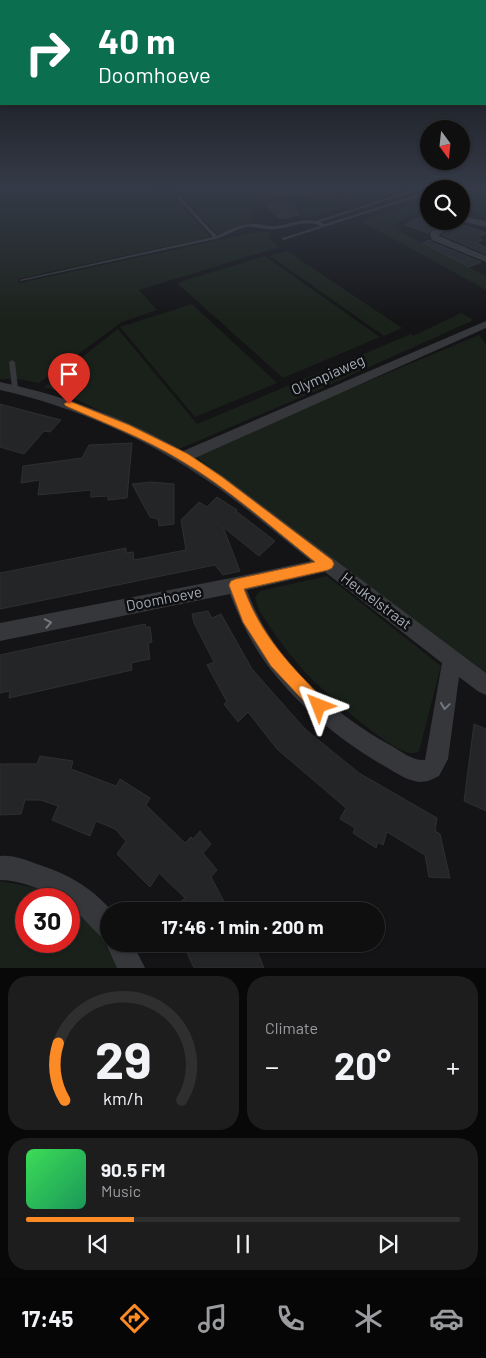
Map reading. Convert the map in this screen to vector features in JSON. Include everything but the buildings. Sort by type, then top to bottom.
[{"type":"street","points":[[435,233],[435,238],[486,258]]},
{"type":"street","name":"Olympiaweg","points":[[184,457],[486,324]]},
{"type":"street","name":"Heukelstraat","points":[[0,386],[39,394],[85,409],[184,457],[218,480],[486,685]]},
{"type":"street","name":"Doomhoeve","points":[[0,632],[236,585],[328,564]]},
{"type":"street","points":[[236,585],[248,618],[263,642],[276,661],[305,693],[344,728],[382,753],[418,771],[427,771],[434,766],[437,759],[452,658]]},
{"type":"street","points":[[0,868],[12,867],[62,884],[87,901],[100,916]]},
{"type":"street","points":[[124,952],[132,968]]},
{"type":"lane","points":[[212,233],[216,238]]},
{"type":"lane","points":[[21,280],[216,238],[226,233]]},
{"type":"lane","points":[[284,239],[303,233]]},
{"type":"lane","points":[[12,362],[15,388]]},
{"type":"shaded area","points":[[0,233],[207,233],[210,237],[18,279],[19,283],[251,233],[269,233],[271,235],[269,239],[280,247],[139,290],[157,310],[122,322],[39,383],[18,379],[0,379]]},
{"type":"shaded area","points":[[383,233],[403,233],[486,276],[486,290]]},
{"type":"shaded area","points":[[287,251],[402,328],[384,336],[270,256]]},
{"type":"shaded area","points":[[265,256],[380,337],[283,378],[177,283]]},
{"type":"shaded area","points":[[192,304],[277,383],[195,417],[120,327]]},
{"type":"shaded area","points":[[461,313],[474,320],[311,393],[179,449],[61,392],[44,387],[118,329],[197,424],[411,334],[413,336]]},
{"type":"shaded area","points":[[479,335],[486,344],[486,673],[196,457],[330,397]]},
{"type":"shaded area","points":[[327,576],[441,666],[419,751],[412,753],[402,750],[353,716],[293,659],[259,610],[255,598],[260,591]]},
{"type":"shaded area","points":[[0,881],[37,888],[15,888],[15,953],[80,953],[80,917],[96,928],[100,935],[100,952],[109,952],[118,968],[0,968]]},
{"type":"route","points":[[69,404],[85,409],[184,457],[218,480],[328,564],[236,585],[248,618],[276,661],[319,706]]}]
